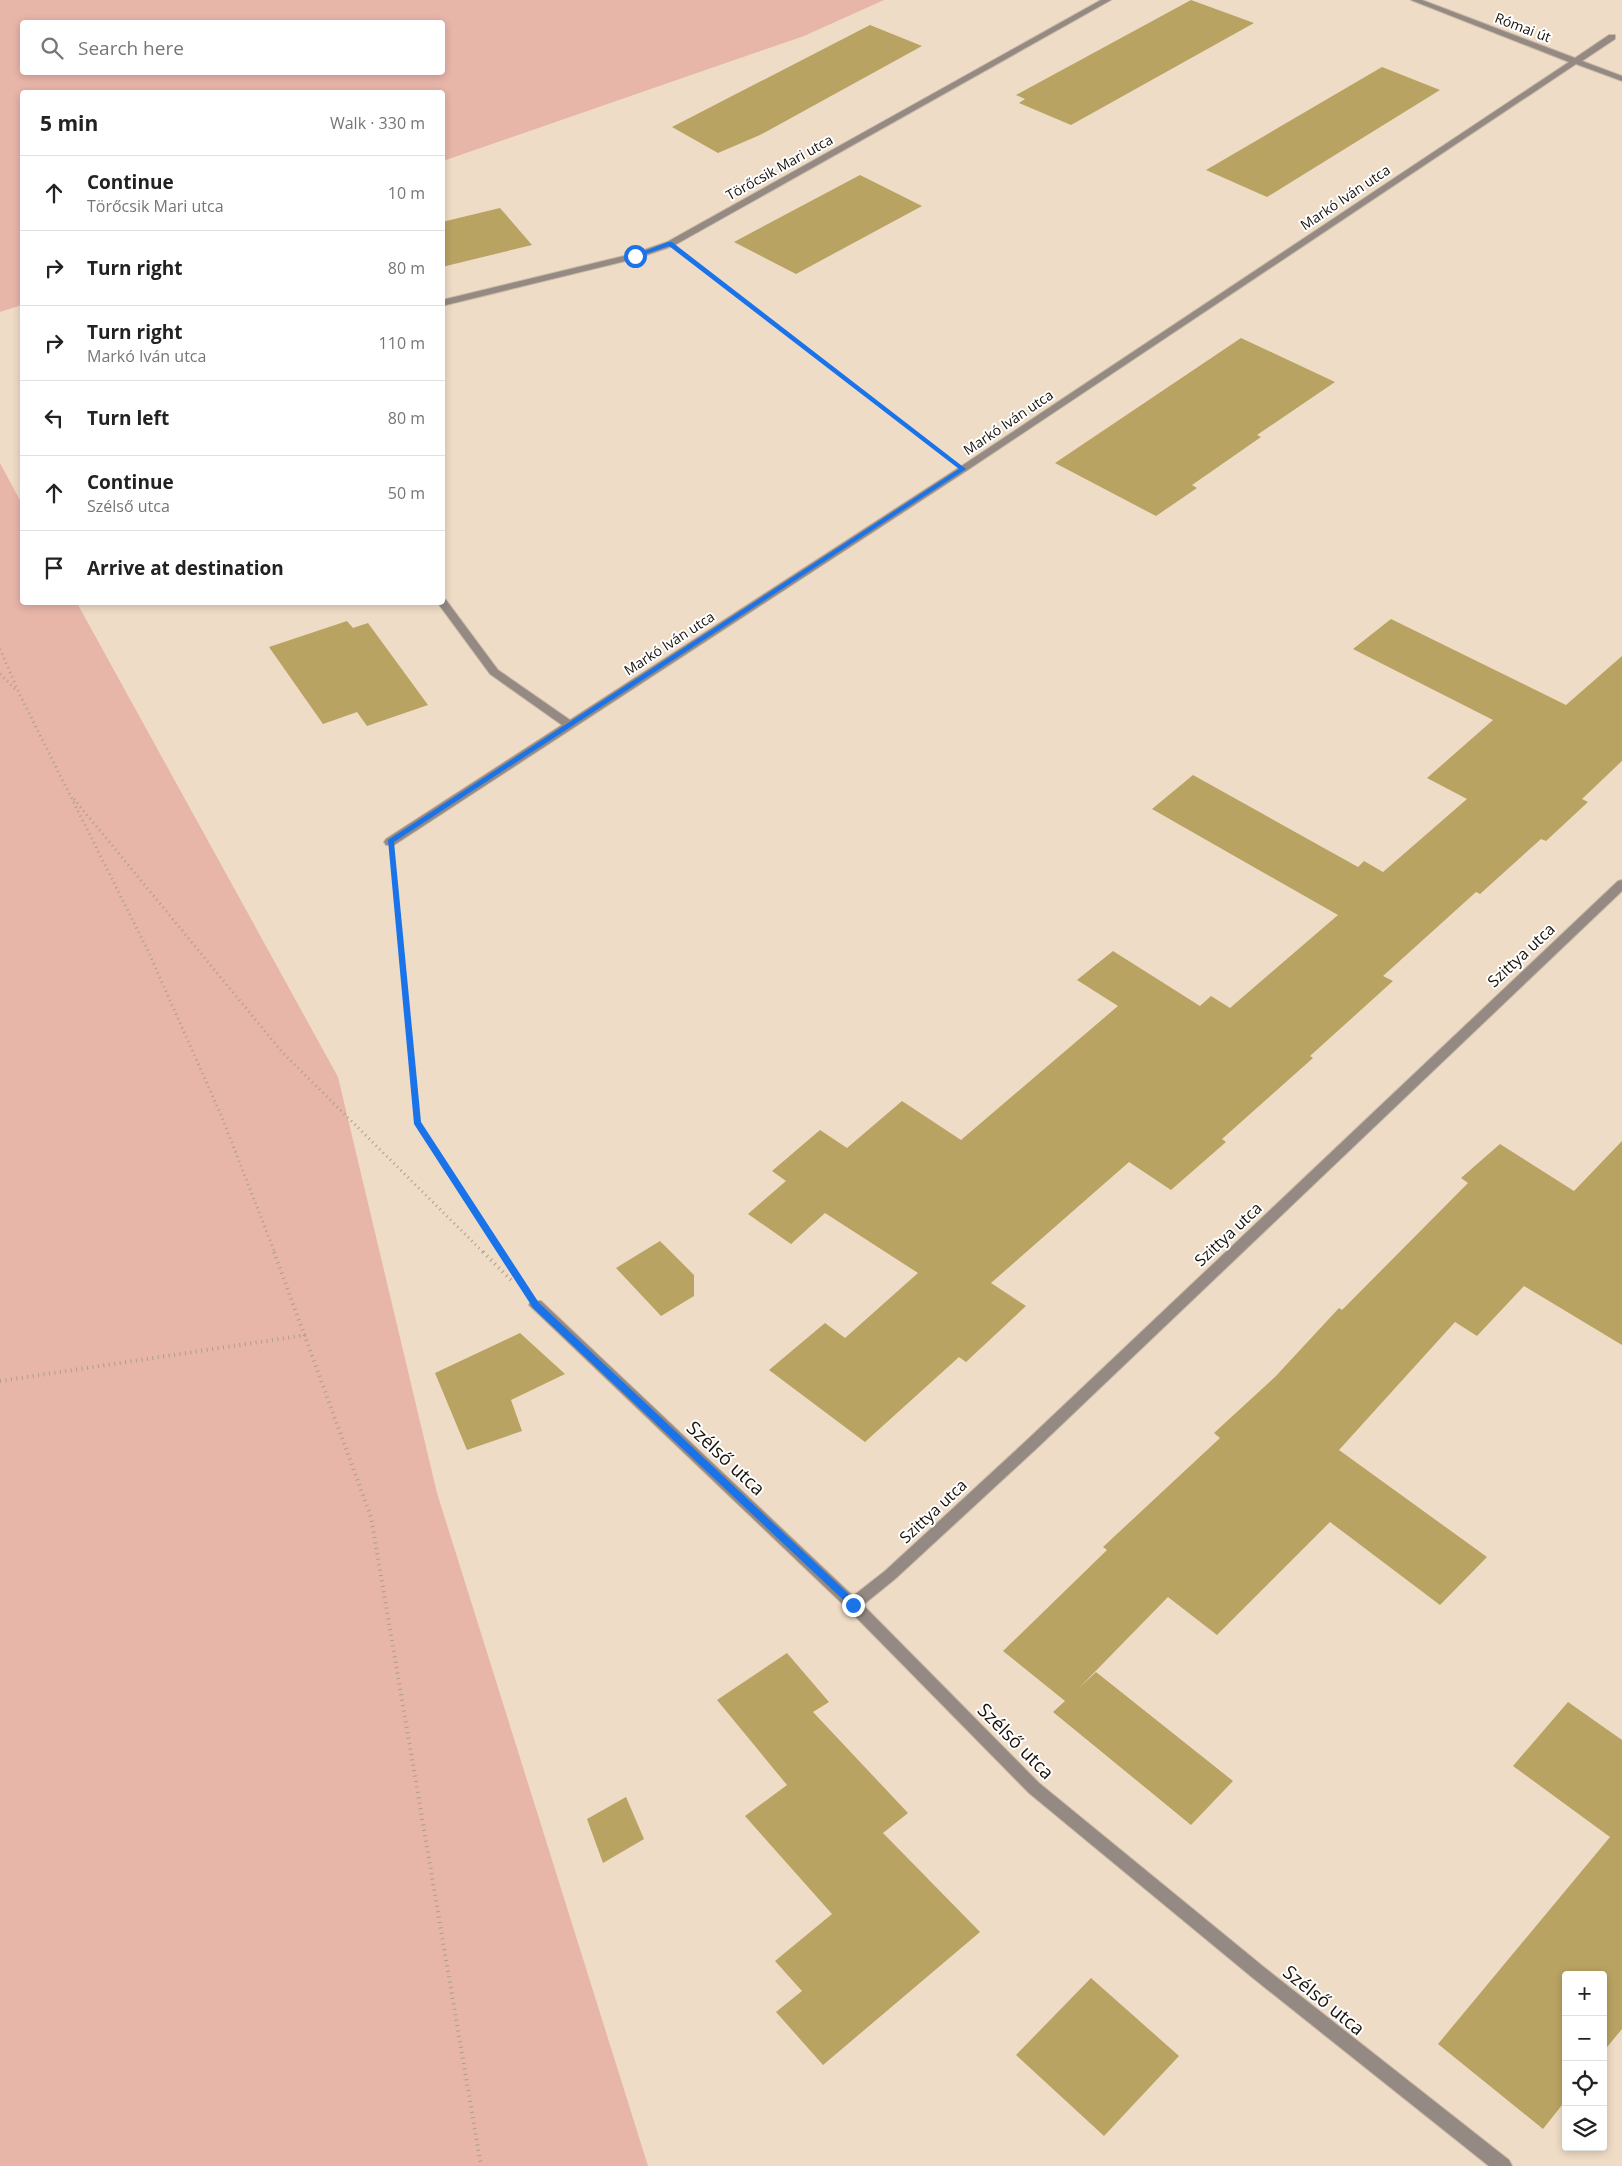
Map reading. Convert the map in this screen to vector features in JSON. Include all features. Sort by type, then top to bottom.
[{"type":"street","name":"Törőcsik Mari utca","points":[[445,302],[635,256],[670,244],[1107,0]]},
{"type":"street","name":"Római út","points":[[1415,0],[1622,79]]},
{"type":"street","name":"Markó Iván utca","points":[[390,842],[963,469],[1573,61],[1612,37]]},
{"type":"street","points":[[444,605],[494,672],[569,724]]},
{"type":"street","name":"Szittya utca","points":[[853,1605],[890,1575],[1031,1445],[1622,884]]},
{"type":"street","name":"Szélső utca","points":[[536,1305],[853,1605],[1034,1788],[1259,1973],[1503,2166]]},
{"type":"path","points":[[670,244],[963,469]]},
{"type":"path","points":[[0,649],[19,693],[148,951],[221,1115],[306,1335],[372,1517],[481,2166]]},
{"type":"path","points":[[0,674],[19,693]]},
{"type":"path","points":[[70,794],[282,1052],[536,1305]]},
{"type":"path","points":[[390,842],[417,1122],[536,1305]]},
{"type":"path","points":[[0,1381],[306,1335]]},
{"type":"shaded area","points":[[0,0],[884,0],[804,36],[445,160],[445,90],[20,90],[20,306],[0,312]]},
{"type":"shaded area","points":[[0,463],[20,500],[20,605],[78,605],[338,1077],[437,1493],[648,2166],[0,2166]]},
{"type":"building","points":[[1191,0],[1254,23],[1071,125],[1019,103],[1025,99],[1016,95]]},
{"type":"building","points":[[870,25],[922,46],[760,135],[718,153],[672,127]]},
{"type":"building","points":[[1382,67],[1440,90],[1267,197],[1206,170]]},
{"type":"building","points":[[860,175],[922,206],[796,274],[734,242]]},
{"type":"building","points":[[500,208],[532,245],[445,266],[445,221]]},
{"type":"building","points":[[1241,338],[1335,382],[1257,435],[1261,437],[1192,485],[1197,488],[1156,516],[1055,463]]},
{"type":"building","points":[[1391,619],[1566,705],[1622,656],[1622,761],[1582,799],[1588,802],[1546,841],[1541,839],[1480,894],[1476,892],[1383,976],[1393,981],[1310,1056],[1313,1058],[1222,1139],[1226,1142],[1171,1190],[1129,1162],[991,1283],[1026,1306],[966,1362],[959,1357],[865,1442],[769,1370],[825,1323],[845,1338],[918,1273],[825,1213],[791,1244],[748,1214],[786,1181],[772,1171],[820,1130],[847,1148],[902,1101],[961,1140],[1118,1006],[1077,980],[1113,951],[1200,1006],[1211,996],[1230,1008],[1338,915],[1152,809],[1193,775],[1358,867],[1364,861],[1383,872],[1467,799],[1427,778],[1493,720],[1353,649]]},
{"type":"building","points":[[347,621],[353,628],[368,623],[428,705],[367,726],[357,712],[323,724],[269,647]]},
{"type":"building","points":[[1622,1141],[1622,1345],[1524,1286],[1477,1336],[1455,1322],[1339,1450],[1487,1557],[1440,1605],[1330,1522],[1217,1635],[1168,1597],[1079,1688],[1096,1672],[1233,1781],[1191,1825],[1053,1712],[1065,1701],[1003,1651],[1107,1550],[1103,1547],[1220,1438],[1214,1433],[1275,1377],[1339,1308],[1342,1310],[1468,1183],[1461,1178],[1500,1144],[1574,1191]]},
{"type":"building","points":[[660,1241],[694,1275],[694,1296],[661,1316],[616,1268]]},
{"type":"building","points":[[520,1333],[565,1374],[511,1400],[522,1431],[467,1450],[435,1373]]},
{"type":"building","points":[[787,1653],[829,1702],[813,1712],[908,1813],[883,1833],[980,1932],[823,2065],[776,2012],[802,1991],[775,1961],[832,1914],[745,1816],[787,1785],[717,1700]]},
{"type":"building","points":[[1568,1702],[1622,1740],[1622,2029],[1607,2047],[1607,1971],[1562,1971],[1562,2105],[1543,2129],[1438,2044],[1610,1837],[1513,1766]]},
{"type":"building","points":[[626,1797],[644,1839],[603,1863],[587,1819]]},
{"type":"building","points":[[1091,1978],[1179,2056],[1104,2136],[1016,2055]]},
{"type":"route","points":[[635,256],[670,244],[963,469],[390,842],[417,1122],[536,1305],[853,1605]]}]
